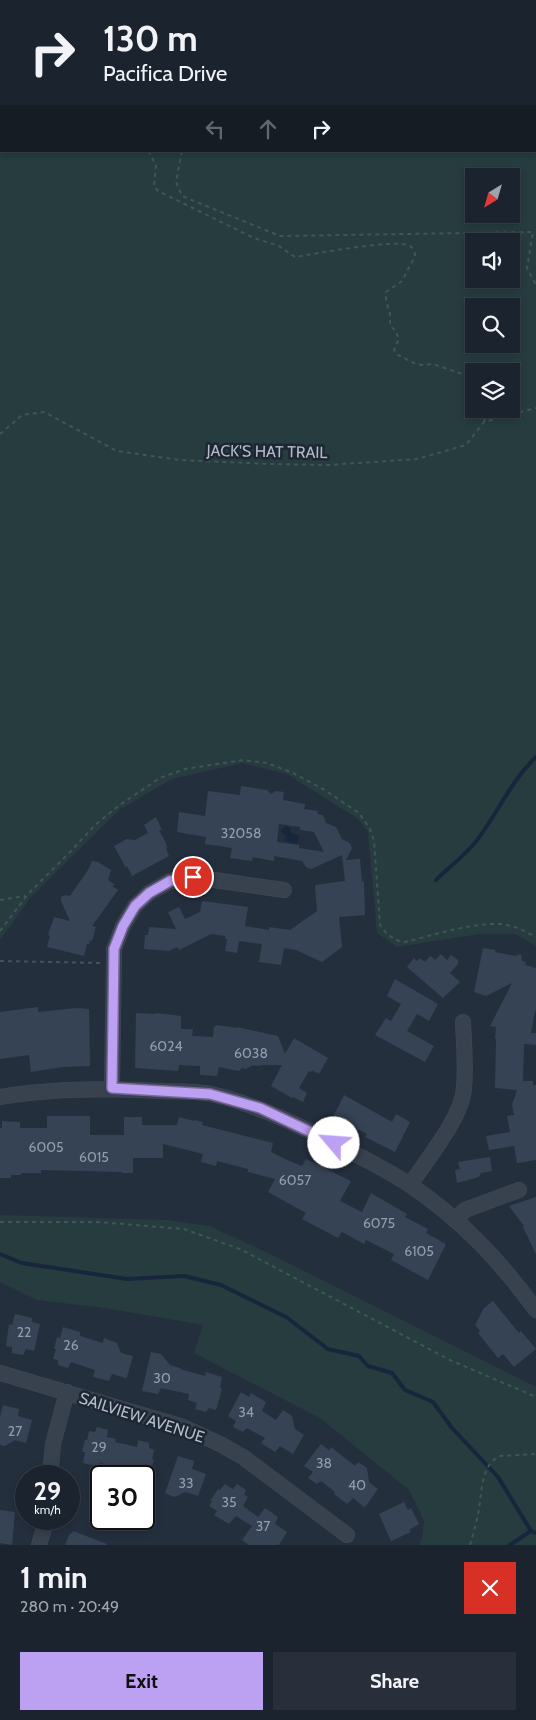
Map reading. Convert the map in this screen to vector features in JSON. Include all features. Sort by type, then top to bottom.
[{"type":"street","points":[[112,1088],[114,949],[123,926],[135,906],[149,893],[170,881],[193,877],[284,890]]},
{"type":"street","points":[[410,1185],[450,1125],[459,1108],[464,1089],[463,1022]]},
{"type":"street","points":[[0,1097],[26,1093],[112,1088],[210,1094],[260,1108],[366,1160],[410,1185],[470,1233],[506,1270],[536,1310]]},
{"type":"street","points":[[455,1220],[466,1210],[519,1190]]},
{"type":"street","name":"SAILVIEW AVENUE","points":[[0,1372],[183,1427],[220,1444],[243,1457],[347,1535]]},
{"type":"street","points":[[51,1465],[53,1444],[67,1392]]},
{"type":"street","points":[[39,1545],[44,1530]]},
{"type":"path","points":[[149,152],[156,165],[154,186],[158,191],[254,238],[279,246],[295,257],[335,250],[395,244],[410,246],[415,251],[415,256],[402,280],[386,292],[390,326],[395,330],[399,338],[394,350],[398,355],[414,363],[422,365],[433,364],[465,375]]},
{"type":"path","points":[[182,152],[176,182],[182,196],[280,236],[533,232],[527,268],[536,286]]},
{"type":"path","points":[[484,422],[536,408]]},
{"type":"path","name":"JACK'S HAT TRAIL","points":[[0,434],[22,414],[44,412],[117,451],[180,460],[329,465],[417,459],[466,445],[485,418]]},
{"type":"path","points":[[0,931],[26,896],[95,825],[121,804],[160,778],[185,769],[243,760],[267,763],[293,773],[324,789],[359,813],[370,829],[374,840],[380,925],[397,942],[405,942],[471,927],[500,924],[520,929],[536,937]]},
{"type":"path","points":[[0,900],[26,896]]},
{"type":"path","points":[[0,961],[105,964]]},
{"type":"path","points":[[0,1222],[98,1222],[184,1229],[240,1249],[450,1360],[536,1397]]},
{"type":"path","points":[[470,1545],[484,1477],[489,1465],[495,1458],[500,1456],[536,1454]]},
{"type":"green space","points":[[0,152],[536,152],[536,946],[515,934],[480,934],[397,947],[377,933],[368,832],[358,819],[287,774],[242,763],[172,779],[119,810],[31,897],[0,940]]},
{"type":"green space","points":[[0,1215],[166,1220],[210,1226],[536,1387],[536,1545],[419,1545],[422,1540],[424,1521],[409,1490],[320,1418],[194,1353],[203,1325],[105,1308],[37,1300],[0,1282]]},
{"type":"water","points":[[286,826],[289,827],[292,833],[299,836],[298,842],[284,841],[286,837],[281,832]]},
{"type":"building","points":[[241,786],[267,790],[271,794],[276,791],[284,792],[283,800],[305,804],[304,809],[318,811],[317,814],[323,815],[326,823],[336,827],[342,839],[350,843],[352,848],[346,860],[360,859],[362,882],[364,881],[365,915],[339,917],[342,947],[322,962],[296,950],[284,948],[281,965],[259,962],[262,944],[239,941],[237,953],[225,951],[227,939],[225,939],[225,936],[211,934],[179,950],[177,947],[169,951],[144,949],[145,935],[148,935],[149,927],[176,929],[168,912],[179,907],[185,919],[200,912],[202,901],[248,907],[245,926],[269,930],[269,927],[290,930],[317,911],[315,885],[345,881],[342,855],[311,869],[306,867],[302,861],[274,856],[274,861],[253,857],[252,861],[230,858],[232,848],[205,844],[206,837],[177,832],[179,812],[205,816],[208,791],[240,795]],"holes":[[[279,824],[300,827],[300,830],[314,832],[324,852],[299,848],[299,845],[277,842]]]},
{"type":"building","points":[[156,817],[162,830],[159,830],[166,843],[169,856],[132,876],[114,846],[127,839],[135,840],[148,833],[144,825]]},
{"type":"building","points":[[92,861],[98,862],[111,870],[108,880],[118,890],[92,926],[96,927],[92,941],[90,940],[89,944],[87,944],[84,956],[47,947],[50,936],[48,935],[54,917],[70,921],[61,897],[65,895],[70,896]]},
{"type":"building","points":[[483,948],[515,956],[521,954],[522,961],[526,962],[525,965],[536,968],[536,1011],[531,1033],[536,1033],[536,1045],[524,1044],[523,1081],[533,1081],[533,1085],[536,1085],[536,1160],[517,1163],[514,1146],[489,1150],[486,1136],[510,1132],[507,1116],[514,1115],[512,1105],[517,1090],[495,1088],[496,1027],[490,1026],[512,983],[486,996],[474,992]]},
{"type":"building","points":[[441,954],[447,960],[451,955],[458,960],[458,964],[450,973],[460,982],[443,998],[407,967],[414,958],[417,961],[420,958],[425,962],[430,956],[435,960]]},
{"type":"building","points":[[395,979],[438,1004],[429,1021],[417,1014],[407,1031],[434,1046],[425,1062],[375,1035],[386,1018],[391,1021],[401,1004],[387,996]]},
{"type":"building","points":[[38,1007],[38,1012],[77,1008],[89,1009],[90,1066],[63,1067],[31,1072],[29,1055],[0,1059],[0,1012]]},
{"type":"building","points":[[136,1013],[181,1016],[181,1029],[193,1029],[192,1036],[213,1037],[214,1027],[217,1025],[237,1027],[278,1036],[285,1054],[294,1038],[328,1058],[319,1074],[312,1070],[311,1072],[309,1071],[299,1088],[307,1093],[303,1102],[271,1086],[282,1065],[253,1065],[246,1069],[242,1068],[239,1071],[219,1067],[217,1076],[200,1075],[200,1066],[179,1065],[178,1071],[135,1068]]},
{"type":"building","points":[[344,1095],[392,1122],[396,1114],[410,1122],[395,1152],[365,1137],[367,1134],[347,1124],[345,1128],[331,1121]]},
{"type":"building","points":[[47,1116],[90,1116],[90,1135],[124,1135],[124,1117],[142,1117],[142,1125],[177,1125],[179,1117],[203,1122],[202,1125],[273,1143],[271,1152],[287,1160],[302,1166],[306,1159],[351,1181],[340,1201],[362,1212],[371,1193],[407,1214],[405,1217],[428,1229],[426,1233],[446,1244],[428,1280],[391,1260],[394,1254],[366,1240],[364,1244],[342,1232],[338,1238],[302,1219],[306,1213],[268,1192],[275,1179],[248,1172],[248,1169],[217,1161],[216,1166],[201,1162],[203,1154],[163,1144],[163,1158],[133,1158],[133,1173],[41,1170],[41,1173],[21,1173],[21,1175],[11,1175],[11,1178],[0,1178],[0,1128],[2,1128],[2,1121],[20,1122],[20,1128],[47,1128]]},
{"type":"building","points":[[490,1157],[492,1171],[481,1173],[479,1177],[457,1183],[455,1170],[460,1169],[458,1162]]},
{"type":"building","points":[[536,1197],[536,1254],[524,1226],[509,1206]]},
{"type":"building","points":[[493,1301],[519,1333],[521,1331],[536,1349],[514,1367],[503,1354],[498,1358],[478,1333],[480,1331],[475,1325],[484,1308]]},
{"type":"building","points":[[15,1314],[32,1318],[32,1322],[40,1324],[34,1351],[26,1349],[23,1355],[12,1353],[12,1347],[6,1346],[9,1324],[12,1325]]},
{"type":"building","points":[[63,1327],[80,1332],[80,1336],[103,1343],[104,1338],[117,1343],[121,1353],[133,1356],[127,1377],[112,1374],[109,1381],[93,1377],[95,1370],[71,1362],[68,1368],[58,1365],[58,1360],[53,1359],[56,1349],[54,1349],[57,1337],[60,1338]]},
{"type":"building","points":[[151,1352],[161,1354],[170,1365],[180,1369],[205,1376],[206,1372],[222,1377],[220,1388],[222,1389],[216,1410],[209,1408],[206,1412],[195,1409],[197,1403],[188,1400],[189,1394],[161,1388],[158,1394],[142,1391]]},
{"type":"building","points":[[241,1392],[249,1397],[251,1393],[266,1402],[262,1411],[276,1420],[283,1410],[292,1416],[295,1429],[304,1435],[293,1454],[280,1446],[275,1452],[261,1443],[265,1438],[247,1428],[243,1432],[233,1427],[236,1421],[228,1416]]},
{"type":"building","points":[[3,1405],[19,1409],[18,1416],[32,1420],[26,1443],[15,1440],[5,1446],[0,1445],[0,1417]]},
{"type":"building","points":[[97,1427],[108,1430],[107,1437],[116,1439],[115,1442],[137,1447],[138,1440],[149,1443],[149,1448],[154,1450],[153,1465],[108,1465],[100,1463],[100,1465],[92,1465],[83,1463],[85,1452],[82,1452],[85,1440],[87,1440],[89,1431],[95,1432]]},
{"type":"building","points":[[321,1444],[329,1450],[331,1447],[355,1466],[358,1462],[367,1468],[369,1482],[378,1489],[366,1506],[364,1507],[353,1498],[347,1504],[321,1481],[317,1484],[308,1478],[313,1472],[304,1466]]},
{"type":"building","points":[[178,1456],[194,1461],[192,1469],[206,1474],[198,1496],[186,1492],[174,1497],[165,1493]]},
{"type":"building","points":[[225,1484],[233,1489],[237,1484],[246,1490],[244,1495],[248,1497],[243,1506],[258,1517],[265,1508],[278,1517],[275,1524],[287,1532],[279,1545],[249,1545],[242,1540],[252,1526],[236,1516],[229,1524],[214,1515],[217,1511],[209,1506],[212,1501],[210,1501],[218,1489],[220,1490]]},
{"type":"building","points":[[404,1502],[408,1510],[411,1508],[419,1524],[409,1530],[411,1532],[391,1541],[379,1514]]},
{"type":"building","points":[[0,1510],[15,1512],[12,1545],[0,1543]]},
{"type":"building","points":[[73,1531],[107,1545],[65,1545],[70,1533],[72,1534]]},
{"type":"waterway","points":[[436,880],[476,842],[513,785],[536,757]]},
{"type":"waterway","points":[[0,1254],[22,1263],[127,1279],[184,1276],[221,1285],[286,1317],[328,1349],[359,1356],[368,1366],[392,1373],[405,1390],[433,1402],[452,1428],[498,1477],[531,1531]]},
{"type":"waterway","points":[[510,1545],[531,1531],[536,1533]]},
{"type":"route","points":[[193,877],[170,881],[149,893],[135,906],[123,926],[114,949],[112,1088],[210,1094],[260,1108],[334,1143]]}]
